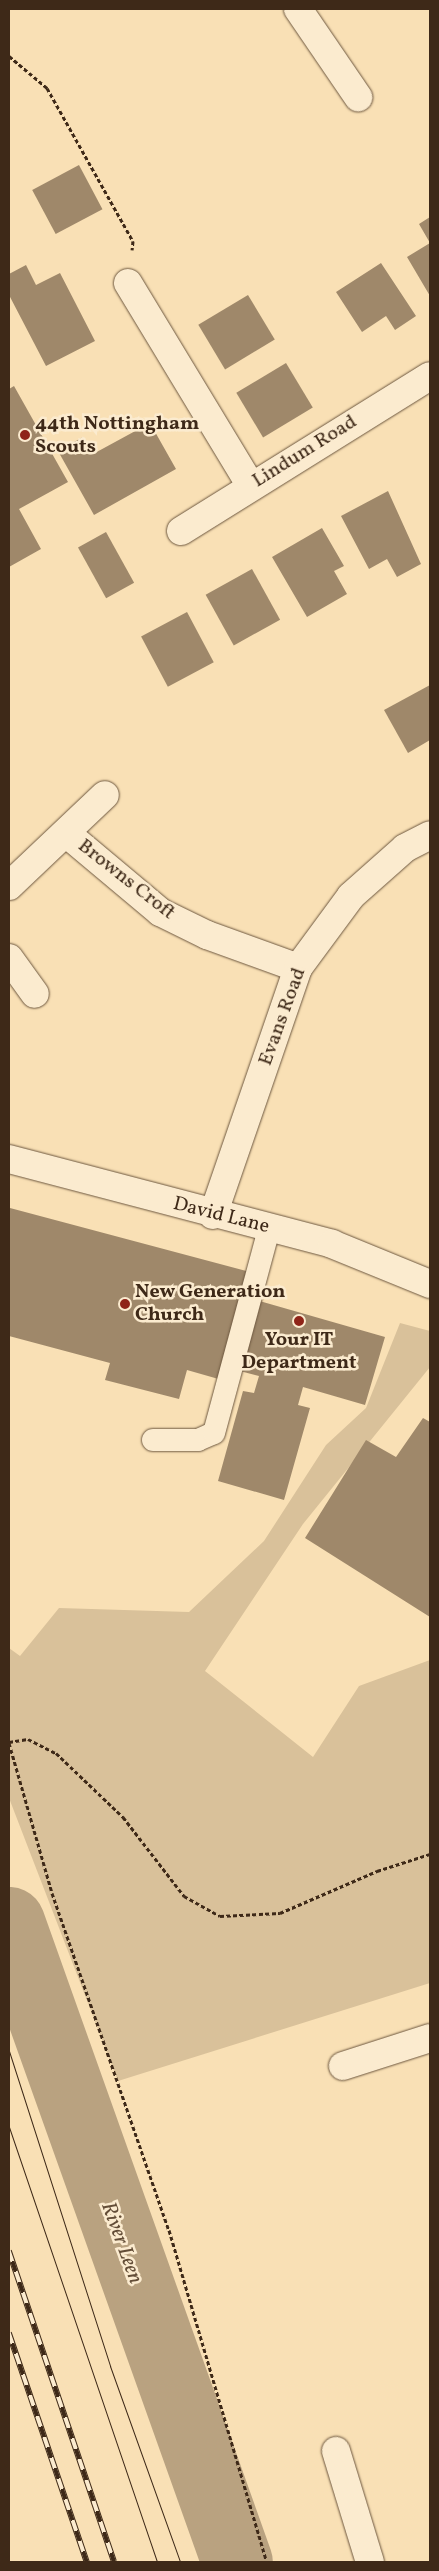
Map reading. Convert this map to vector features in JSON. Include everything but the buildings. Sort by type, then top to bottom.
[{"type":"street","points":[[298,9],[358,97]]},
{"type":"street","points":[[128,283],[251,486]]},
{"type":"street","name":"Lindum Road","points":[[181,530],[430,376]]},
{"type":"street","name":"Browns Croft","points":[[9,886],[105,795]]},
{"type":"street","name":"Browns Croft","points":[[66,833],[160,912],[207,936],[298,968]]},
{"type":"street","name":"Evans Road","points":[[213,1215],[298,968],[352,896],[405,848],[430,835]]},
{"type":"street","points":[[9,958],[35,994]]},
{"type":"street","name":"David Lane","points":[[9,1159],[213,1215],[332,1244],[430,1284]]},
{"type":"street","points":[[343,2066],[430,2038]]},
{"type":"street","points":[[336,2451],[370,2562]]},
{"type":"lane","points":[[153,1440],[198,1440],[214,1433],[269,1229]]},
{"type":"path","points":[[9,56],[47,88],[133,241],[128,283]]},
{"type":"path","points":[[267,2562],[169,2230],[52,1893],[9,1743],[28,1739],[56,1753],[122,1817],[184,1896],[220,1916],[280,1913],[377,1871],[430,1854]]},
{"type":"shaded area","points":[[400,1323],[430,1331],[430,1367],[303,1524],[205,1671],[313,1757],[359,1686],[430,1660],[430,1983],[118,2081],[9,1798],[9,1648],[20,1656],[59,1608],[189,1612],[264,1541],[326,1445],[366,1408]]},
{"type":"waterway","name":"River Leen","points":[[9,1922],[237,2562]]},
{"type":"tram line","points":[[9,2051],[110,2366],[180,2562]]},
{"type":"tram line","points":[[9,2127],[157,2562]]},
{"type":"railway","points":[[9,2251],[114,2562]]},
{"type":"railway","points":[[9,2333],[87,2562]]},
{"type":"place","name":"44th Nottingham Scouts","points":[[25,435]]},
{"type":"place","name":"New Generation Church","points":[[125,1304]]},
{"type":"place","name":"Your IT Department","points":[[299,1321]]}]
